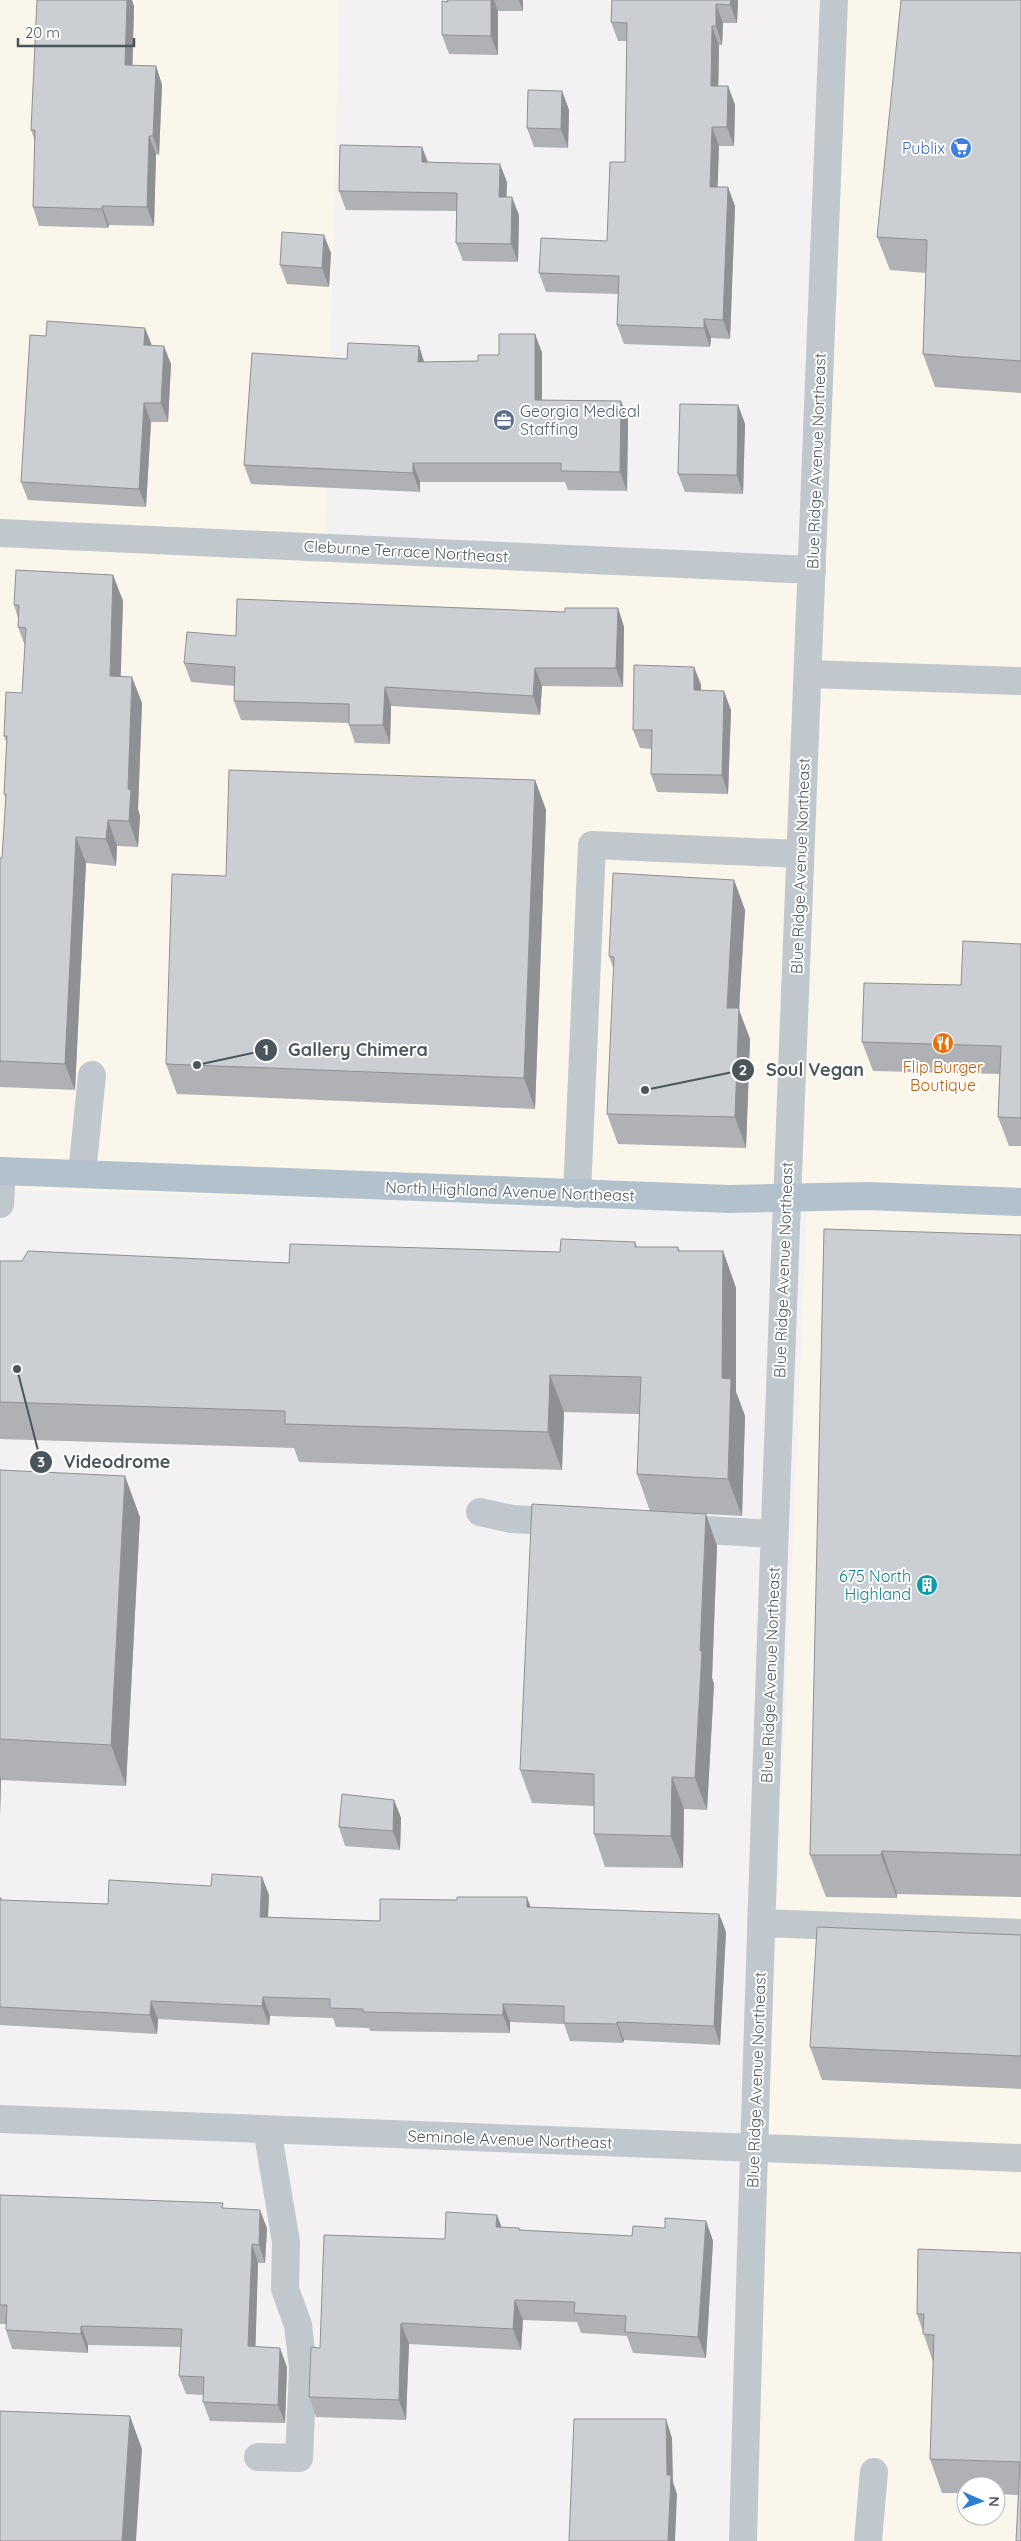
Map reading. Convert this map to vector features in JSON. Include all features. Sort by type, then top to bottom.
[{"type":"main road","name":"North Highland Avenue Northeast","points":[[1,1171],[728,1200],[867,1196],[1021,1202]]},
{"type":"street","name":"Blue Ridge Avenue Northeast","points":[[743,2541],[785,1198],[808,674],[834,0]]},
{"type":"street","name":"Cleburne Terrace Northeast","points":[[0,533],[812,570]]},
{"type":"street","points":[[808,674],[1021,681]]},
{"type":"street","points":[[578,1194],[592,845],[800,854]]},
{"type":"street","points":[[82,1174],[92,1075]]},
{"type":"street","points":[[0,1204],[1,1171]]},
{"type":"street","points":[[480,1512],[512,1520],[597,1524]]},
{"type":"street","points":[[644,1526],[774,1534]]},
{"type":"street","points":[[761,1923],[1021,1933]]},
{"type":"street","name":"Seminole Avenue Northeast","points":[[0,2119],[1021,2158]]},
{"type":"street","points":[[258,2457],[299,2458],[302,2368],[298,2325],[285,2289],[286,2242],[267,2130]]},
{"type":"street","points":[[868,2541],[874,2472]]},
{"type":"shaded area","points":[[0,0],[339,0],[326,544],[805,560],[831,0],[1021,0],[1021,2541],[750,2541],[807,1207],[0,1190]]},
{"type":"building","points":[[37,0],[127,0],[125,65],[156,66],[153,136],[149,136],[147,207],[102,206],[102,209],[33,207],[35,130],[31,130]]},
{"type":"building","points":[[447,0],[491,0],[491,36],[442,35],[442,1],[448,2]]},
{"type":"building","points":[[612,0],[731,0],[730,5],[716,4],[716,26],[712,26],[711,86],[728,86],[727,127],[712,127],[710,187],[728,187],[723,320],[704,319],[704,328],[617,325],[619,276],[539,273],[541,238],[607,241],[610,162],[625,162],[627,23],[611,22]]},
{"type":"building","name":"Publix","points":[[901,0],[1021,0],[1021,361],[923,354],[927,240],[877,237]]},
{"type":"building","points":[[528,90],[562,91],[561,129],[527,128]]},
{"type":"building","points":[[340,145],[422,147],[422,162],[500,164],[499,197],[512,197],[511,244],[456,243],[457,193],[339,191]]},
{"type":"building","points":[[282,232],[324,235],[322,268],[280,265]]},
{"type":"building","points":[[47,321],[145,328],[144,345],[164,346],[161,403],[144,403],[139,489],[21,482],[30,335],[46,336]]},
{"type":"building","points":[[499,334],[535,334],[535,400],[621,401],[620,472],[561,471],[561,463],[413,463],[413,473],[244,465],[252,353],[347,359],[348,343],[419,346],[418,362],[478,361],[478,355],[499,355]]},
{"type":"building","points":[[680,404],[738,405],[737,475],[678,474]]},
{"type":"building","points":[[16,570],[113,575],[110,676],[132,677],[128,789],[131,790],[129,821],[108,820],[106,839],[76,837],[65,1064],[0,1061],[0,858],[2,858],[6,794],[4,794],[7,736],[4,736],[6,692],[22,693],[26,628],[18,627],[19,605],[14,605]]},
{"type":"building","points":[[237,599],[565,612],[565,608],[618,608],[616,668],[535,668],[533,696],[385,687],[383,725],[349,725],[349,704],[234,701],[235,667],[184,663],[187,632],[236,636]]},
{"type":"building","points":[[634,665],[694,667],[694,690],[724,691],[722,775],[651,774],[652,730],[633,730]]},
{"type":"building","points":[[229,770],[535,780],[524,1078],[166,1064],[172,874],[226,876]]},
{"type":"building","points":[[613,873],[734,880],[727,1008],[739,1008],[735,1117],[607,1114],[614,957],[609,956]]},
{"type":"building","points":[[963,941],[1021,944],[1021,1118],[998,1117],[1001,1046],[862,1042],[864,983],[961,985]]},
{"type":"building","name":"675 North Highland","points":[[824,1229],[1021,1235],[1021,1855],[882,1851],[881,1855],[810,1855]]},
{"type":"building","points":[[561,1239],[635,1242],[635,1247],[678,1247],[678,1251],[723,1251],[722,1378],[731,1379],[728,1479],[637,1474],[641,1377],[550,1375],[548,1432],[285,1424],[285,1411],[0,1402],[0,1261],[22,1261],[28,1251],[289,1263],[290,1244],[560,1252]]},
{"type":"building","points":[[0,1470],[125,1476],[111,1745],[0,1739]]},
{"type":"building","points":[[532,1504],[706,1514],[700,1651],[702,1651],[695,1778],[672,1777],[671,1836],[594,1834],[594,1774],[520,1770]]},
{"type":"building","points":[[342,1794],[394,1800],[393,1831],[339,1827]]},
{"type":"building","points":[[212,1874],[262,1877],[260,1917],[380,1921],[380,1899],[457,1900],[457,1897],[527,1897],[527,1907],[719,1914],[714,2026],[617,2022],[617,2024],[564,2023],[564,2006],[503,2004],[503,2015],[363,2012],[363,2009],[330,2008],[330,1999],[263,1997],[262,2006],[151,2001],[150,2015],[0,2007],[0,1898],[1,1900],[108,1904],[109,1880],[211,1886]]},
{"type":"building","points":[[817,1927],[1021,1935],[1021,2056],[810,2047]]},
{"type":"building","points":[[0,2195],[223,2203],[222,2208],[260,2210],[259,2245],[252,2244],[248,2346],[280,2348],[278,2405],[203,2402],[204,2377],[179,2376],[182,2329],[81,2326],[81,2334],[6,2330],[7,2305],[0,2305]]},
{"type":"building","points":[[446,2212],[497,2215],[496,2227],[519,2228],[519,2230],[632,2236],[633,2226],[665,2228],[665,2218],[706,2221],[698,2337],[625,2332],[626,2316],[574,2313],[575,2302],[515,2300],[513,2329],[401,2323],[399,2400],[309,2397],[311,2347],[320,2348],[324,2235],[445,2239]]},
{"type":"building","points":[[918,2249],[1021,2253],[1021,2541],[1016,2541],[1020,2462],[930,2459],[934,2335],[923,2334],[924,2314],[917,2314]]},
{"type":"building","points":[[0,2411],[130,2416],[122,2541],[0,2541]]},
{"type":"building","points":[[574,2419],[666,2419],[667,2475],[671,2475],[668,2541],[569,2541]]},
{"type":"place","name":"Publix","points":[[961,148]]},
{"type":"place","name":"Georgia Medical Staffing","points":[[504,420]]},
{"type":"place","name":"Flip Burger Boutique","points":[[943,1043]]},
{"type":"place","name":"Gallery Chimera","points":[[197,1065]]},
{"type":"place","name":"Soul Vegan","points":[[645,1090]]},
{"type":"place","name":"Videodrome","points":[[17,1369]]},
{"type":"place","name":"675 North Highland","points":[[927,1585]]}]
